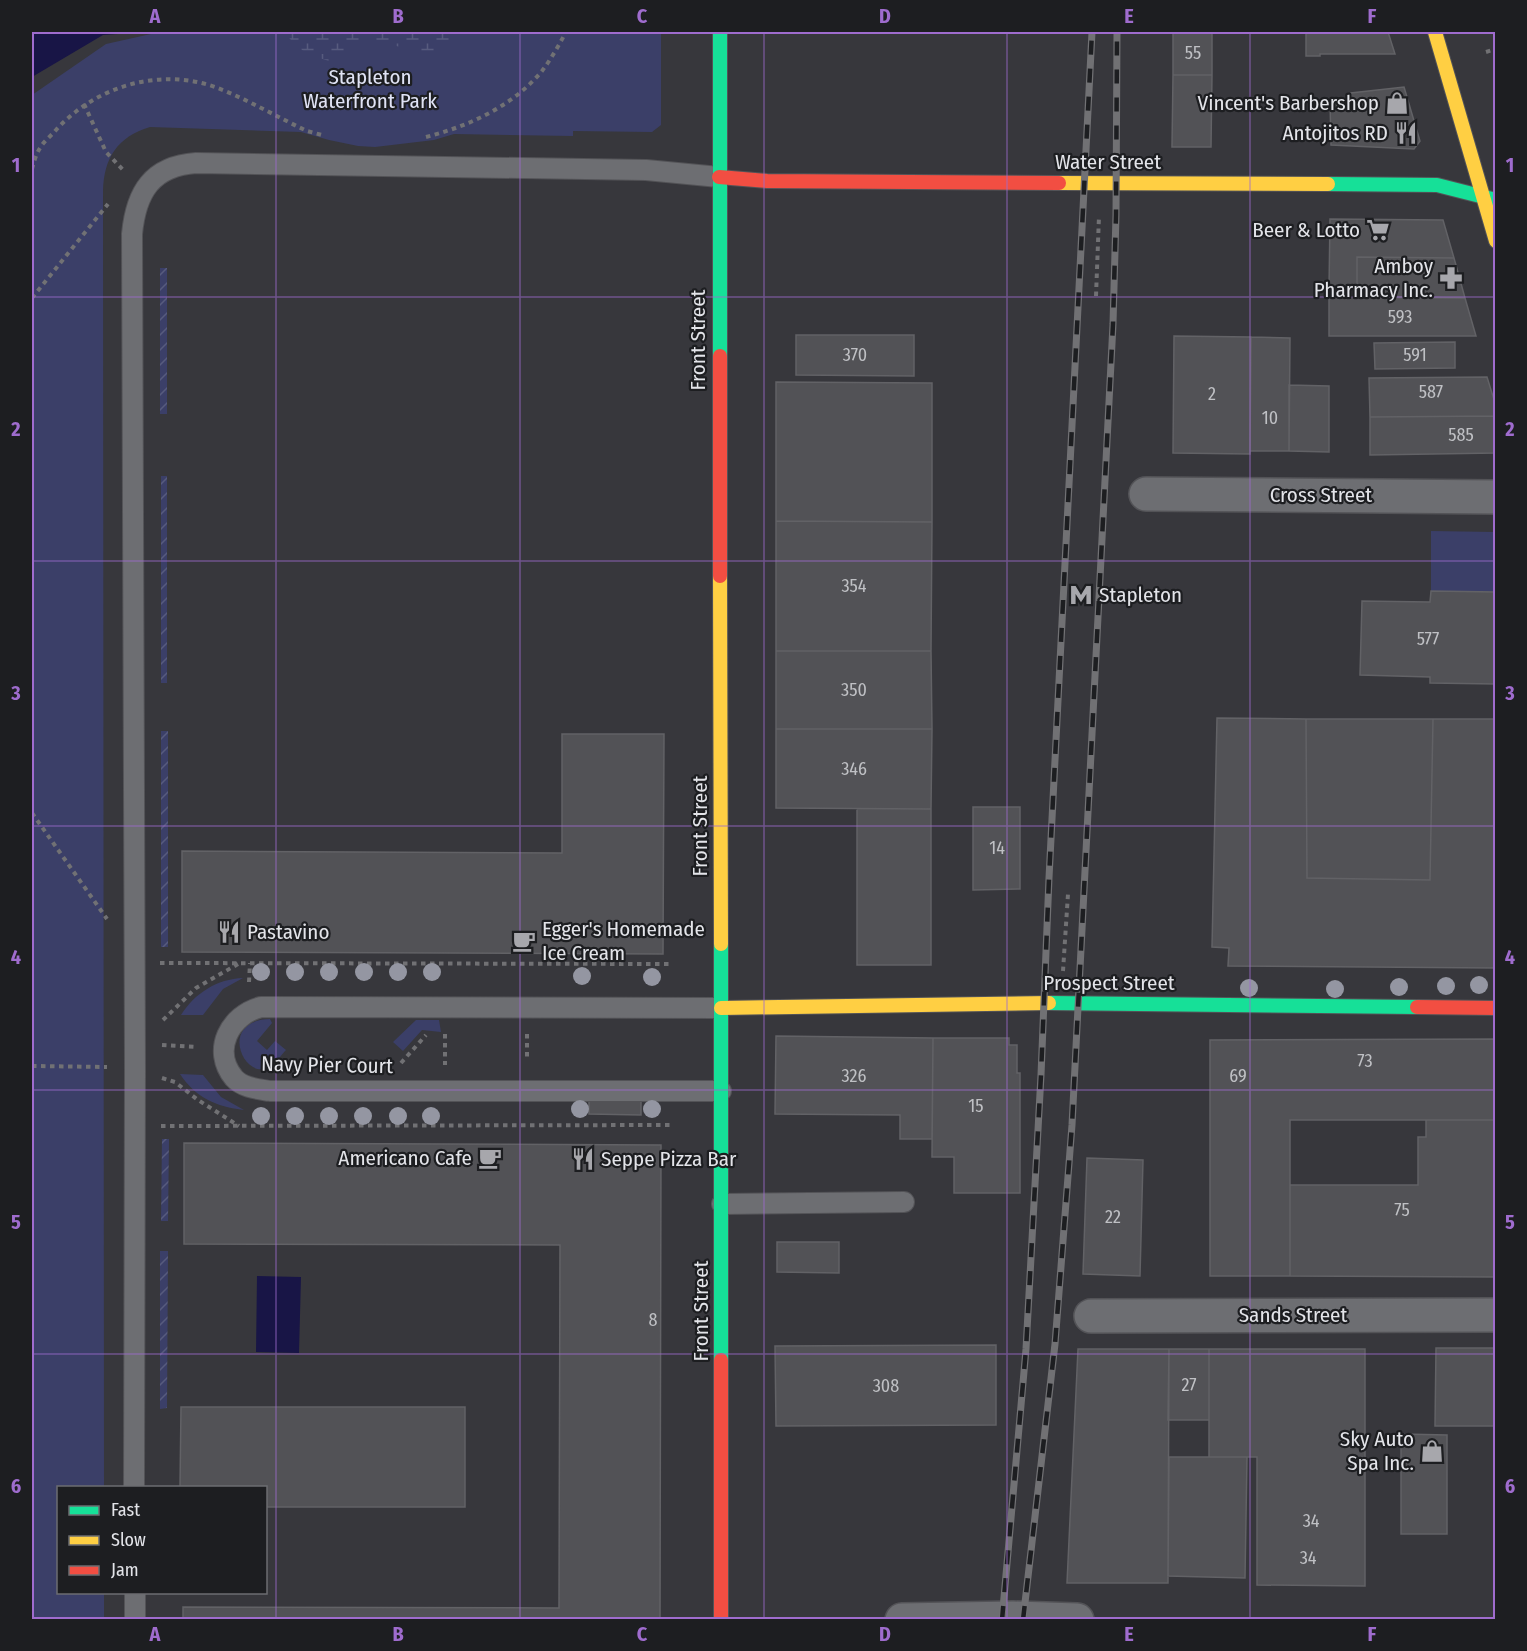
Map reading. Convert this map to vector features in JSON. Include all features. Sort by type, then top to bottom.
[{"type":"street","name":"Front Street","points":[[720,32],[721,1620]]},
{"type":"street","points":[[1435,32],[1489,198],[1496,241]]},
{"type":"street","name":"Water Street","points":[[719,177],[767,181],[1437,185],[1489,198]]},
{"type":"street","name":"Cross Street","points":[[1146,494],[1496,497]]},
{"type":"street","name":"Prospect Street","points":[[721,1008],[1062,1003],[1496,1008]]},
{"type":"street","name":"Sands Street","points":[[1091,1316],[1496,1315]]},
{"type":"street","points":[[902,1620],[1077,1620]]},
{"type":"lane","points":[[134,1486],[132,234],[134,215],[139,200],[146,187],[172,166],[196,163],[646,170],[719,177]]},
{"type":"lane","name":"Navy Pier Court","points":[[721,1008],[261,1007],[250,1010],[238,1018],[229,1031],[224,1048],[227,1064],[235,1078],[251,1088],[270,1091],[721,1091]]},
{"type":"lane","points":[[722,1204],[904,1202]]},
{"type":"lane","points":[[135,1594],[135,1620]]},
{"type":"path","points":[[420,138],[452,130],[478,119],[508,101],[542,71],[566,32]]},
{"type":"path","points":[[1486,52],[1496,49]]},
{"type":"path","points":[[32,169],[40,147],[63,122],[84,104],[115,89],[147,80],[184,81],[214,87],[307,131],[328,137]]},
{"type":"path","points":[[84,104],[106,152],[128,174]]},
{"type":"path","points":[[32,298],[110,201]]},
{"type":"path","points":[[1096,296],[1099,221]]},
{"type":"path","points":[[32,813],[111,924]]},
{"type":"path","points":[[1064,968],[1068,894]]},
{"type":"path","points":[[157,963],[670,964]]},
{"type":"path","points":[[156,1023],[168,1017],[196,988],[238,963]]},
{"type":"path","points":[[445,1027],[445,1069]]},
{"type":"path","points":[[527,1031],[527,1061]]},
{"type":"path","points":[[156,1045],[203,1047]]},
{"type":"path","points":[[32,1066],[111,1067]]},
{"type":"path","points":[[156,1077],[175,1082],[198,1100],[240,1126]]},
{"type":"path","points":[[155,1126],[671,1125]]},
{"type":"green space","name":"Stapleton Waterfront Park","points":[[150,32],[661,32],[661,125],[652,132],[573,131],[573,136],[454,134],[434,140],[375,147],[358,146],[301,132],[150,127],[139,131],[121,143],[114,150],[106,168],[103,191],[104,1486],[57,1486],[57,1594],[104,1594],[104,1620],[32,1619],[32,92],[105,41]]},
{"type":"green space","points":[[292,32],[464,32],[451,46],[432,52],[366,39],[333,62],[312,56],[302,50],[286,34]]},
{"type":"green space","points":[[160,268],[167,268],[167,414],[160,414]]},
{"type":"green space","points":[[161,476],[167,476],[167,683],[161,683]]},
{"type":"green space","points":[[1431,531],[1495,532],[1495,592],[1431,591]]},
{"type":"green space","points":[[161,731],[168,731],[168,947],[161,947]]},
{"type":"green space","points":[[243,978],[223,989],[203,1015],[181,1015],[193,1000],[216,984]]},
{"type":"green space","points":[[270,1019],[272,1023],[257,1041],[267,1050],[275,1041],[286,1050],[272,1066],[260,1069],[251,1066],[244,1059],[240,1049],[240,1039],[244,1029],[254,1022]]},
{"type":"green space","points":[[416,1020],[439,1020],[441,1032],[422,1030],[403,1051],[393,1042]]},
{"type":"green space","points":[[180,1074],[203,1075],[221,1097],[244,1110],[207,1100],[192,1089]]},
{"type":"green space","points":[[162,1139],[169,1139],[168,1221],[161,1221]]},
{"type":"green space","points":[[160,1251],[168,1251],[167,1408],[160,1409]]},
{"type":"shaded area","points":[[32,32],[150,32],[105,41],[32,92]]},
{"type":"shaded area","points":[[257,1276],[301,1277],[299,1353],[256,1352]]},
{"type":"pier","points":[[153,32],[106,44],[32,95],[32,77],[103,35]]},
{"type":"building","points":[[1173,32],[1212,32],[1212,75],[1173,75]]},
{"type":"building","points":[[1306,32],[1388,32],[1395,54],[1306,56]]},
{"type":"building","points":[[1173,75],[1212,75],[1211,147],[1172,147]]},
{"type":"building","points":[[1404,87],[1420,141],[1414,149],[1331,145],[1330,101],[1352,101],[1351,93]]},
{"type":"building","points":[[1330,219],[1443,220],[1454,258],[1357,257],[1357,289],[1329,289]]},
{"type":"building","points":[[1357,257],[1454,258],[1465,298],[1357,296]]},
{"type":"building","points":[[1329,297],[1465,298],[1476,336],[1329,336]]},
{"type":"building","points":[[796,335],[914,335],[914,376],[796,375]]},
{"type":"building","points":[[1174,336],[1251,337],[1250,454],[1173,453]]},
{"type":"building","points":[[1251,337],[1290,338],[1289,451],[1250,451]]},
{"type":"building","points":[[1455,342],[1455,368],[1375,369],[1374,343]]},
{"type":"building","points":[[1487,377],[1496,406],[1496,416],[1370,417],[1369,378]]},
{"type":"building","points":[[776,382],[932,383],[932,522],[776,521]]},
{"type":"building","points":[[1289,385],[1329,386],[1329,452],[1289,451]]},
{"type":"building","points":[[1496,416],[1496,453],[1370,455],[1370,417]]},
{"type":"building","points":[[776,521],[932,522],[931,651],[776,651]]},
{"type":"building","points":[[1431,591],[1496,592],[1496,684],[1430,683],[1430,677],[1360,675],[1362,601],[1430,602]]},
{"type":"building","points":[[776,651],[931,651],[932,729],[776,729]]},
{"type":"building","points":[[1217,718],[1306,719],[1307,878],[1430,880],[1433,719],[1496,719],[1496,968],[1228,966],[1229,948],[1212,947]]},
{"type":"building","points":[[1306,719],[1433,719],[1430,880],[1307,878]]},
{"type":"building","points":[[776,729],[932,729],[931,809],[776,808]]},
{"type":"building","points":[[562,734],[664,734],[663,954],[182,952],[182,851],[562,853]]},
{"type":"building","points":[[973,807],[1020,807],[1020,889],[973,890]]},
{"type":"building","points":[[857,809],[931,809],[931,965],[857,965]]},
{"type":"building","points":[[776,1036],[933,1038],[932,1139],[900,1139],[900,1115],[775,1114]]},
{"type":"building","points":[[933,1038],[1009,1038],[1009,1045],[1017,1045],[1017,1073],[1020,1073],[1020,1193],[954,1193],[954,1157],[932,1157]]},
{"type":"building","points":[[1496,1039],[1496,1120],[1290,1120],[1290,1276],[1210,1276],[1210,1040]]},
{"type":"building","points":[[589,1101],[641,1101],[641,1115],[589,1114]]},
{"type":"building","points":[[1426,1120],[1496,1120],[1496,1277],[1290,1276],[1290,1185],[1418,1185],[1418,1137],[1426,1137]]},
{"type":"building","points":[[184,1143],[661,1145],[660,1620],[183,1620],[183,1607],[559,1608],[560,1245],[184,1244]]},
{"type":"building","points":[[1087,1158],[1143,1160],[1140,1276],[1083,1274]]},
{"type":"building","points":[[777,1242],[839,1242],[839,1273],[777,1272]]},
{"type":"building","points":[[996,1345],[996,1425],[776,1426],[775,1346]]},
{"type":"building","points":[[1436,1348],[1496,1348],[1496,1426],[1435,1426]]},
{"type":"building","points":[[1078,1349],[1169,1349],[1168,1583],[1067,1583]]},
{"type":"building","points":[[1169,1349],[1209,1349],[1209,1420],[1168,1420]]},
{"type":"building","points":[[1209,1349],[1365,1349],[1365,1586],[1257,1585],[1257,1457],[1209,1457]]},
{"type":"building","points":[[181,1407],[465,1407],[465,1507],[267,1507],[267,1486],[180,1486]]},
{"type":"building","points":[[1401,1434],[1447,1435],[1447,1534],[1401,1534]]},
{"type":"building","points":[[1169,1457],[1247,1457],[1245,1578],[1168,1576]]},
{"type":"railway","points":[[1002,1620],[1026,1349],[1092,32]]},
{"type":"railway","points":[[1023,1620],[1055,1344],[1072,1125],[1113,324],[1117,32]]},
{"type":"traffic: fast","points":[[720,32],[720,356]]},
{"type":"traffic: fast","points":[[1328,184],[1437,185],[1496,200]]},
{"type":"traffic: fast","points":[[721,944],[721,1360]]},
{"type":"traffic: fast","points":[[1049,1003],[1417,1007]]},
{"type":"traffic: slow","points":[[1435,32],[1496,241]]},
{"type":"traffic: slow","points":[[1059,183],[1328,184]]},
{"type":"traffic: slow","points":[[720,576],[721,944]]},
{"type":"traffic: slow","points":[[721,1008],[1049,1003]]},
{"type":"traffic: jam","points":[[719,177],[767,181],[1059,183]]},
{"type":"traffic: jam","points":[[720,356],[720,576]]},
{"type":"traffic: jam","points":[[1417,1007],[1496,1008]]},
{"type":"traffic: jam","points":[[721,1360],[721,1620]]},
{"type":"place","name":"Vincent's Barbershop","points":[[1397,103]]},
{"type":"place","name":"Antojitos RD","points":[[1406,133]]},
{"type":"place","name":"Beer & Lotto","points":[[1378,230]]},
{"type":"place","name":"Amboy Pharmacy Inc.","points":[[1451,278]]},
{"type":"place","name":"Stapleton","points":[[1081,595]]},
{"type":"place","name":"Pastavino","points":[[229,932]]},
{"type":"place","name":"Egger's Homemade Ice Cream","points":[[524,941]]},
{"type":"place","name":"Americano Cafe","points":[[490,1158]]},
{"type":"place","name":"Seppe Pizza Bar","points":[[583,1159]]},
{"type":"place","name":"Sky Auto Spa Inc.","points":[[1432,1451]]}]
